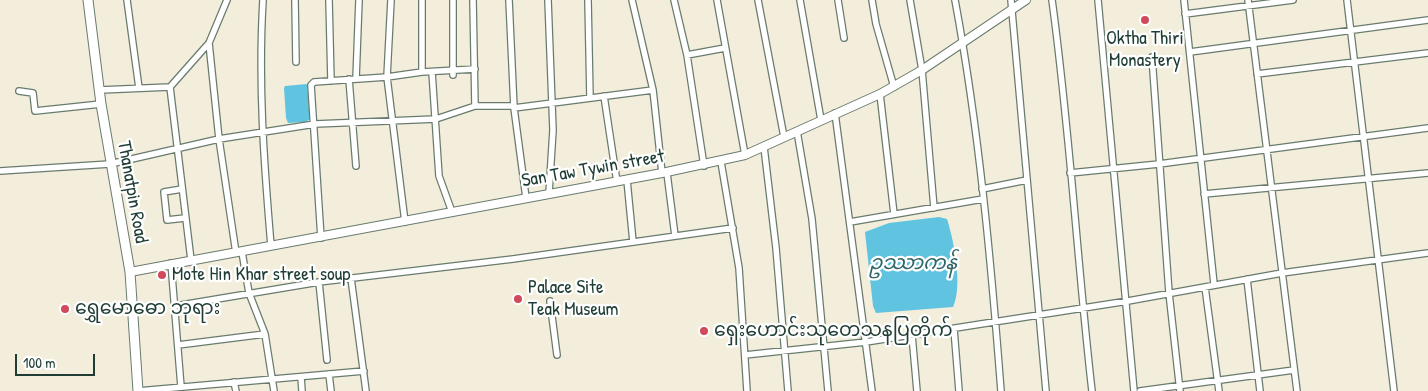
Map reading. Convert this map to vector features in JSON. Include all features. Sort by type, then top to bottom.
[{"type":"main road","name":"Thanatpin Road","points":[[88,0],[110,164],[130,272],[138,391]]},
{"type":"street","points":[[128,0],[139,88]]},
{"type":"street","points":[[100,90],[170,87],[209,43],[227,0]]},
{"type":"street","points":[[263,0],[260,48],[261,134],[271,246]]},
{"type":"street","points":[[295,0],[296,62]]},
{"type":"street","points":[[330,0],[330,81]]},
{"type":"street","points":[[356,79],[359,0]]},
{"type":"street","points":[[391,0],[387,77],[406,222]]},
{"type":"street","points":[[422,0],[422,72]]},
{"type":"street","points":[[453,0],[453,73]]},
{"type":"street","points":[[473,0],[475,106]]},
{"type":"street","points":[[509,0],[514,107],[526,198]]},
{"type":"street","points":[[548,0],[553,130],[549,193]]},
{"type":"street","points":[[588,0],[590,98]]},
{"type":"street","points":[[632,0],[653,90],[675,236]]},
{"type":"street","points":[[674,0],[687,55],[704,166]]},
{"type":"street","points":[[717,0],[745,156]]},
{"type":"street","points":[[758,0],[784,137]]},
{"type":"street","points":[[800,0],[821,120]]},
{"type":"street","points":[[838,0],[844,38]]},
{"type":"street","points":[[872,0],[876,24],[894,87]]},
{"type":"street","points":[[910,0],[922,70],[934,208]]},
{"type":"street","points":[[955,0],[963,41],[982,189],[996,320],[1001,391]]},
{"type":"street","points":[[1011,0],[1046,391]]},
{"type":"street","name":"San Taw Tywin street","points":[[130,272],[171,263],[406,222],[549,193],[704,166],[745,156],[894,87],[1026,0]]},
{"type":"street","points":[[1052,0],[1065,97],[1082,308],[1092,391]]},
{"type":"street","points":[[1098,0],[1128,301],[1134,391]]},
{"type":"street","points":[[1184,0],[1214,284]]},
{"type":"street","points":[[1185,14],[1248,3],[1294,0]]},
{"type":"street","points":[[1347,0],[1380,259],[1394,391]]},
{"type":"street","points":[[1248,3],[1297,391]]},
{"type":"street","points":[[1190,52],[1326,32],[1351,32],[1428,20]]},
{"type":"street","points":[[209,43],[219,139],[239,252],[249,293],[265,334],[274,391]]},
{"type":"street","points":[[687,55],[725,48]]},
{"type":"street","points":[[1257,74],[1428,53]]},
{"type":"street","points":[[1152,57],[1169,293],[1180,389]]},
{"type":"street","points":[[321,238],[312,85],[349,79],[387,77],[422,72],[453,73],[475,69]]},
{"type":"street","points":[[432,72],[439,176],[452,212]]},
{"type":"street","points":[[349,79],[356,166]]},
{"type":"street","points":[[170,87],[192,260]]},
{"type":"street","points":[[0,171],[110,164],[177,147],[315,124],[353,124],[394,120],[436,119],[475,106],[514,107],[551,104],[653,90]]},
{"type":"street","points":[[19,91],[33,93],[35,111],[101,104]]},
{"type":"street","points":[[880,94],[894,214]]},
{"type":"street","points":[[604,96],[617,182]]},
{"type":"street","points":[[835,113],[872,391]]},
{"type":"street","points":[[1070,173],[1200,159],[1364,135],[1428,128]]},
{"type":"street","points":[[797,131],[812,218],[828,391]]},
{"type":"street","points":[[764,147],[788,391]]},
{"type":"street","points":[[721,162],[734,228],[747,391]]},
{"type":"street","points":[[1204,194],[1428,173]]},
{"type":"street","points":[[627,180],[633,242]]},
{"type":"street","points":[[982,189],[1027,180]]},
{"type":"street","points":[[182,189],[164,192],[166,220],[186,218]]},
{"type":"street","points":[[850,222],[983,199]]},
{"type":"street","points":[[175,306],[319,282],[734,228]]},
{"type":"street","points":[[745,355],[866,342],[954,329],[996,320],[1128,301],[1282,273],[1428,253]]},
{"type":"street","points":[[171,263],[181,387]]},
{"type":"street","points":[[351,278],[366,391]]},
{"type":"street","points":[[1246,279],[1260,391]]},
{"type":"street","points":[[319,282],[327,360]]},
{"type":"street","points":[[1205,286],[1219,391]]},
{"type":"street","points":[[550,301],[557,355]]},
{"type":"street","points":[[954,329],[959,391]]},
{"type":"street","points":[[178,345],[265,334]]},
{"type":"street","points":[[912,335],[918,391]]},
{"type":"street","points":[[1140,391],[1180,389],[1218,380],[1294,370]]},
{"type":"street","points":[[138,391],[181,387],[209,388],[234,382],[364,371]]},
{"type":"street","points":[[329,374],[331,391]]},
{"type":"street","points":[[301,376],[302,391]]},
{"type":"street","points":[[234,382],[236,391]]},
{"type":"water","points":[[307,84],[310,119],[306,122],[288,123],[284,88],[285,86]]},
{"type":"water","name":"ဥဿာကန်","points":[[939,217],[947,219],[955,251],[957,287],[953,307],[876,313],[873,306],[865,232],[889,223]]},
{"type":"place","name":"Oktha Thiri Monastery","points":[[1145,20]]},
{"type":"place","name":"Mote Hin Khar street soup","points":[[162,275]]},
{"type":"place","name":"Palace Site Teak Museum","points":[[518,299]]},
{"type":"place","name":"ရွှေမောဓော ဘုရား","points":[[65,309]]},
{"type":"place","name":"ရှေးဟောင်းသုတေသနပြတိုက်","points":[[704,331]]}]
